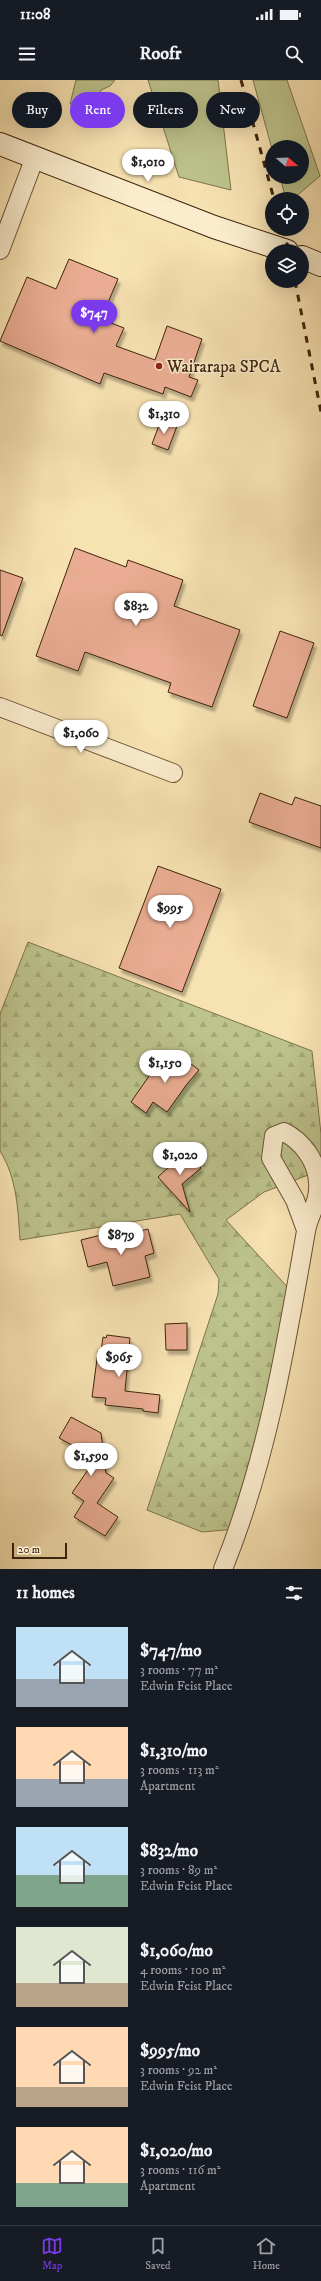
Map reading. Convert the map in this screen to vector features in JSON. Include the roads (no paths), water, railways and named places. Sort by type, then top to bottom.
[{"type":"main road","points":[[0,144],[214,226],[266,244]]},
{"type":"main road","points":[[309,260],[321,265]]},
{"type":"street","points":[[0,250],[35,157]]},
{"type":"street","points":[[0,707],[173,772]]},
{"type":"street","points":[[223,1569],[245,1510],[275,1400],[303,1258],[306,1230],[319,1196],[318,1180],[308,1153],[294,1137],[284,1132],[274,1136],[271,1158],[295,1200],[306,1230]]},
{"type":"railway","points":[[241,80],[272,192]]},
{"type":"railway","points":[[285,236],[287,244]]},
{"type":"railway","points":[[296,288],[321,412]]},
{"type":"place","name":"Wairarapa SPCA","points":[[159,366]]}]
